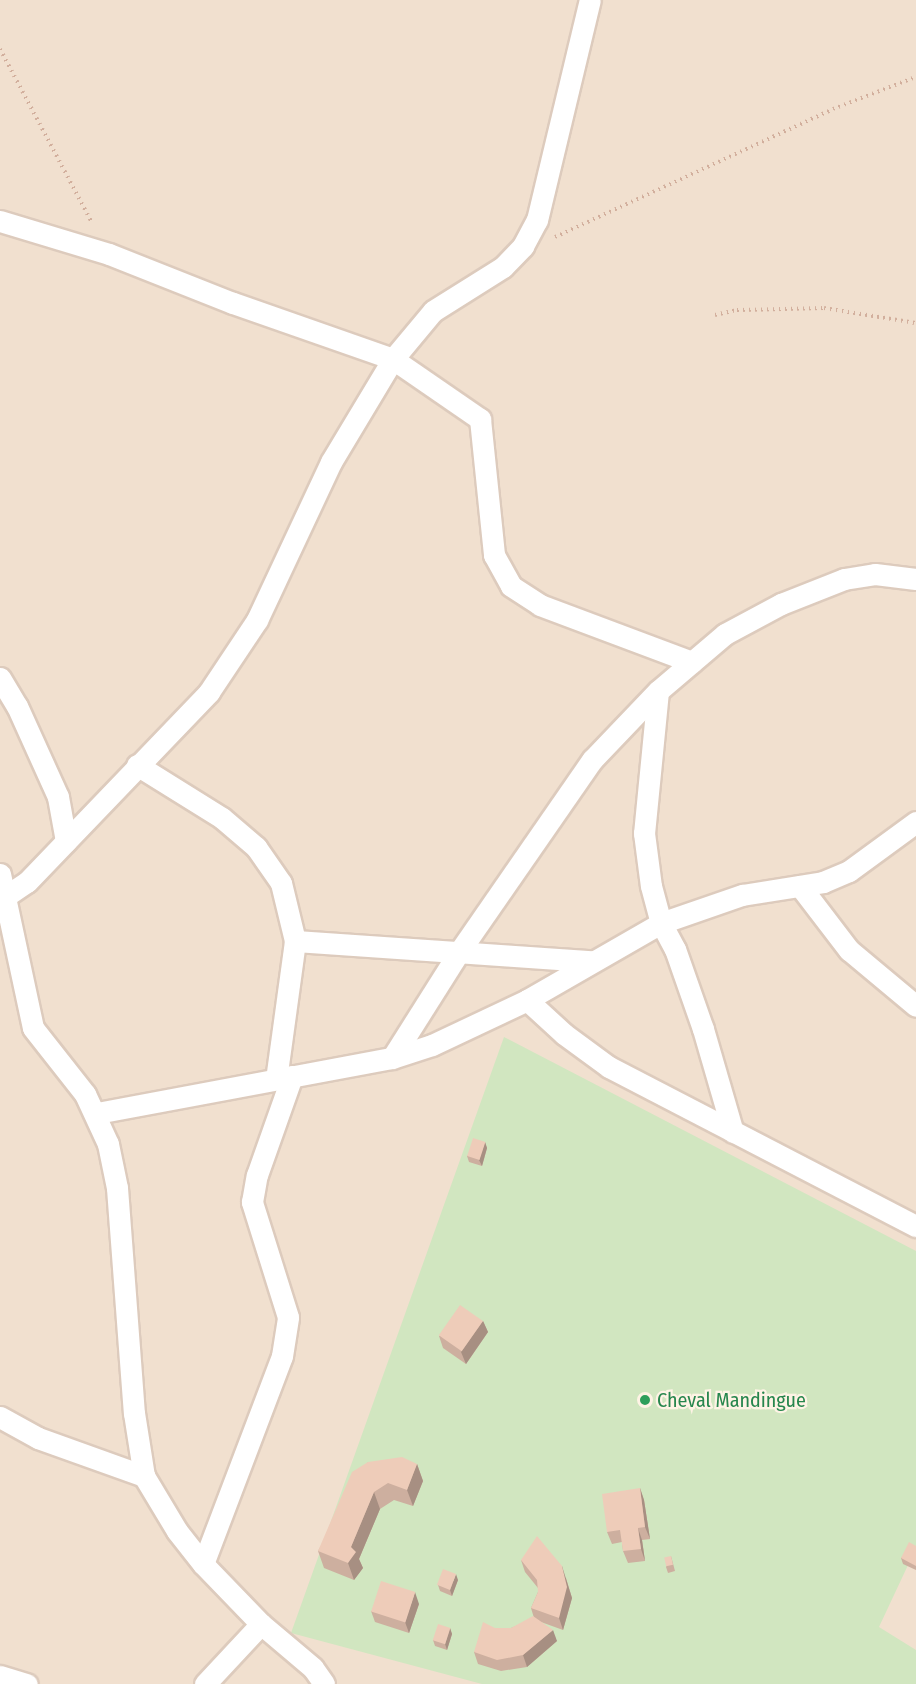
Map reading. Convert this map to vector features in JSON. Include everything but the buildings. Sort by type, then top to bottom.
[{"type":"street","points":[[2,899],[27,882],[231,663],[258,620],[331,462],[393,359],[433,311],[503,267],[523,246],[537,220],[590,0]]},
{"type":"street","points":[[0,221],[108,254],[393,359],[480,418],[494,555],[511,586],[540,605],[692,662]]},
{"type":"street","points":[[392,1058],[459,952],[592,760],[658,691],[725,634],[781,604],[844,579],[875,574],[916,579]]},
{"type":"street","points":[[0,678],[58,797],[66,841]]},
{"type":"street","points":[[658,691],[644,833],[661,923],[695,1003],[733,1132]]},
{"type":"street","points":[[138,765],[222,818],[256,847],[281,883],[295,941],[284,1078],[257,1175],[252,1202],[288,1317],[282,1356],[203,1564]]},
{"type":"street","points":[[97,1113],[392,1058],[432,1045],[527,1000],[591,961],[661,923],[742,895],[800,886],[849,871],[916,822]]},
{"type":"street","points":[[0,874],[2,899],[33,1028],[97,1113],[117,1188],[134,1413],[144,1476],[177,1531],[203,1564],[261,1623],[313,1668],[324,1684]]},
{"type":"street","points":[[800,886],[849,950],[916,1006]]},
{"type":"street","points":[[295,941],[591,961]]},
{"type":"street","points":[[527,1000],[564,1034],[609,1067],[916,1226]]},
{"type":"street","points":[[0,1417],[38,1438],[144,1476]]},
{"type":"street","points":[[205,1684],[261,1623]]},
{"type":"street","points":[[0,1676],[27,1684]]},
{"type":"path","points":[[0,49],[108,254]]},
{"type":"path","points":[[523,246],[558,236],[643,193],[822,114],[916,77]]},
{"type":"path","points":[[715,315],[738,310],[824,308],[916,323]]},
{"type":"shaded area","points":[[0,0],[916,0],[916,1684],[0,1684]]},
{"type":"green space","name":"Cheval Mandingue","points":[[504,1037],[916,1251],[916,1548],[879,1627],[916,1650],[916,1684],[482,1684],[291,1633]]},
{"type":"place","name":"Cheval Mandingue","points":[[645,1400]]}]
